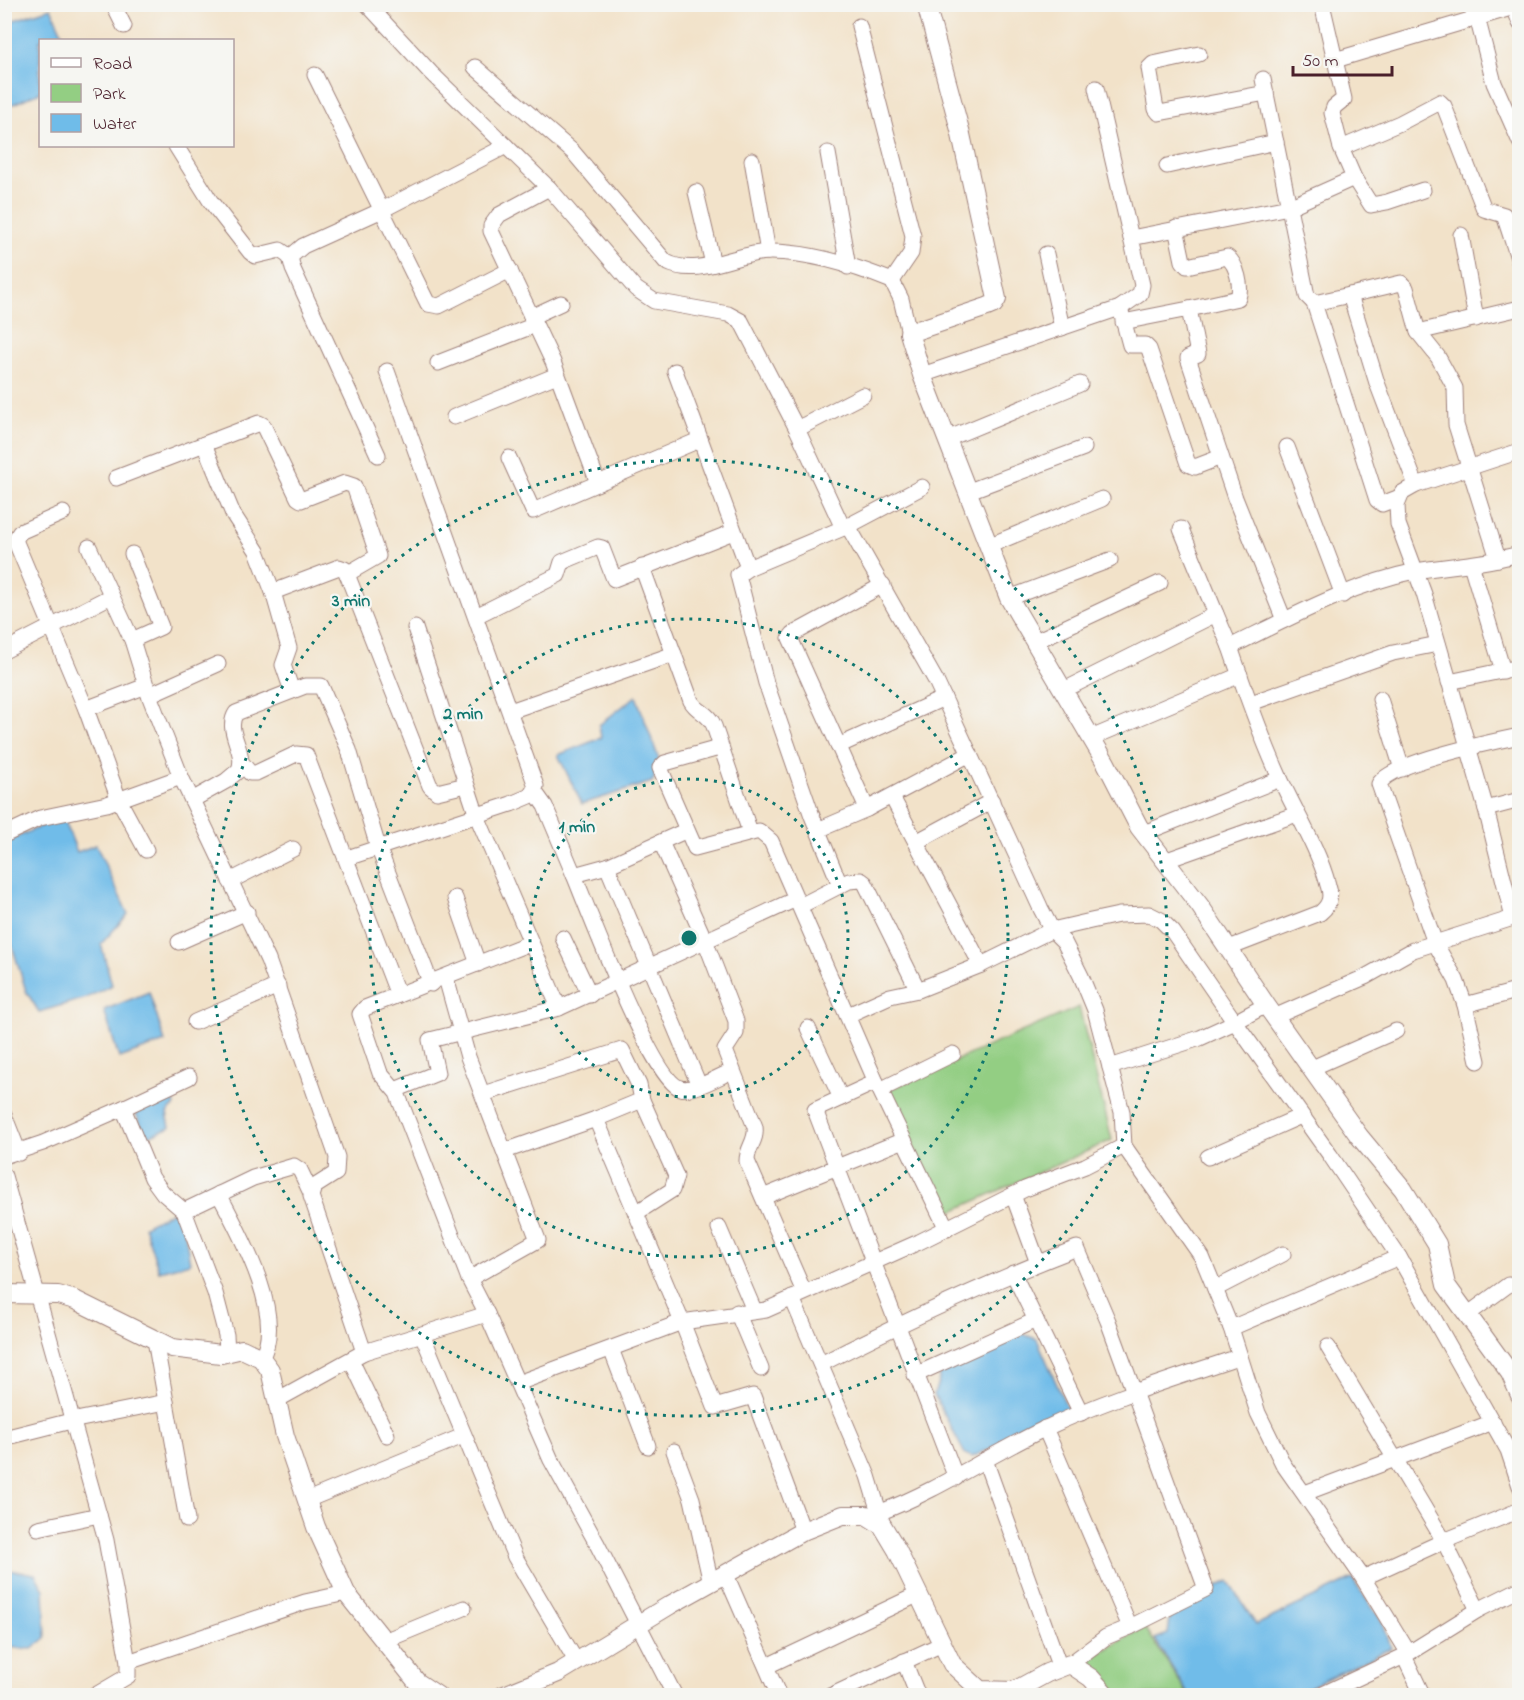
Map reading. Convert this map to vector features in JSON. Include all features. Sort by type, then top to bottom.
[{"type":"street","points":[[113,4],[124,26]]},
{"type":"street","points":[[367,4],[549,188],[627,280],[644,295],[654,301],[677,307],[728,314],[741,321],[846,527],[883,585],[944,698],[1052,930],[1064,942],[1095,1010],[1122,1112],[1124,1146],[1202,1257],[1230,1328],[1258,1413],[1283,1464],[1363,1578],[1406,1654],[1423,1695]]},
{"type":"street","points":[[909,333],[987,307],[994,304],[997,299],[960,130],[926,4]]},
{"type":"street","points":[[1322,4],[1344,99],[1334,107],[1332,113],[1341,148],[1354,178],[1371,205],[1388,202],[1423,190]]},
{"type":"street","points":[[1335,60],[1514,6],[1520,23]]},
{"type":"street","points":[[1477,17],[1494,83],[1520,142]]},
{"type":"street","points":[[859,27],[913,236],[911,253],[892,281]]},
{"type":"street","points":[[1199,54],[1150,66],[1157,112],[1265,86],[1307,296],[1314,303],[1377,500],[1382,504],[1400,497]]},
{"type":"street","points":[[475,67],[573,152],[666,262],[689,268],[713,264],[742,255],[768,252],[800,254],[892,281],[901,299],[922,375],[1009,598],[1064,690],[1143,832],[1229,948],[1266,1011],[1312,1068],[1359,1136],[1403,1190],[1437,1244],[1446,1285],[1510,1373],[1520,1395]]},
{"type":"street","points":[[315,75],[380,211],[428,304],[434,307],[510,270]]},
{"type":"street","points":[[1096,88],[1142,285],[1140,294],[1121,315]]},
{"type":"street","points":[[1341,148],[1400,123],[1437,102],[1442,103],[1484,210],[1503,214],[1520,264]]},
{"type":"street","points":[[1167,166],[1276,142]]},
{"type":"street","points":[[290,257],[303,246],[380,211],[506,146]]},
{"type":"street","points":[[177,147],[211,202],[250,252],[262,255],[280,250],[290,257],[293,269],[378,454]]},
{"type":"street","points":[[828,153],[848,267]]},
{"type":"street","points":[[752,160],[768,252]]},
{"type":"street","points":[[1131,238],[1289,207],[1354,178]]},
{"type":"street","points":[[549,188],[499,215],[491,226],[557,375],[598,483]]},
{"type":"street","points":[[696,192],[713,264]]},
{"type":"street","points":[[922,375],[1062,328],[1121,315],[1188,309],[1235,300],[1240,292],[1234,266],[1227,257],[1190,266],[1184,264],[1176,228]]},
{"type":"street","points":[[1461,235],[1476,319]]},
{"type":"street","points":[[1046,254],[1062,328]]},
{"type":"street","points":[[1314,303],[1401,283],[1406,288],[1418,332],[1438,357],[1455,388],[1456,425],[1498,560]]},
{"type":"street","points":[[1350,295],[1377,383],[1416,485]]},
{"type":"street","points":[[438,363],[533,321],[561,303]]},
{"type":"street","points":[[1418,332],[1520,308]]},
{"type":"street","points":[[1188,309],[1198,354],[1188,358],[1221,457],[1284,620]]},
{"type":"street","points":[[1121,315],[1130,345],[1144,345],[1149,349],[1188,464],[1194,467],[1221,457]]},
{"type":"street","points":[[387,371],[510,711],[534,780],[535,792],[546,806],[617,981],[655,1058],[670,1081],[684,1089],[732,1071]]},
{"type":"street","points":[[675,371],[748,568]]},
{"type":"street","points":[[454,417],[557,375]]},
{"type":"street","points":[[947,439],[1080,384]]},
{"type":"street","points":[[797,429],[862,395]]},
{"type":"street","points":[[116,478],[259,423],[263,425],[301,500],[345,483],[354,486],[378,556],[347,574]]},
{"type":"street","points":[[509,458],[533,511],[699,440]]},
{"type":"street","points":[[204,444],[232,513],[257,551],[273,592],[289,648],[283,665],[292,691]]},
{"type":"street","points":[[1287,447],[1343,595]]},
{"type":"street","points":[[969,491],[1084,448]]},
{"type":"street","points":[[1110,1067],[1200,1038],[1239,1020],[1365,976],[1413,950],[1516,917],[1438,644],[1416,571],[1398,524],[1397,506],[1402,492],[1416,485],[1520,451]]},
{"type":"street","points":[[840,885],[818,830],[763,673],[738,578],[740,572],[748,568],[846,527],[922,487]]},
{"type":"street","points":[[988,546],[1102,499]]},
{"type":"street","points":[[63,513],[15,536],[86,709],[119,800],[146,850]]},
{"type":"street","points":[[1181,529],[1230,647],[1280,779],[1328,885],[1330,898],[1328,907],[1320,913],[1229,948]]},
{"type":"street","points":[[476,616],[558,575],[562,562],[598,547],[602,549],[614,579],[733,532]]},
{"type":"street","points":[[89,547],[132,640],[181,777],[247,912],[278,986],[338,1163],[332,1177],[310,1191]]},
{"type":"street","points":[[132,554],[161,627],[132,640]]},
{"type":"street","points":[[1230,647],[1284,620],[1343,595],[1416,571],[1498,560],[1520,554]]},
{"type":"street","points":[[1009,598],[1110,560]]},
{"type":"street","points":[[1471,564],[1503,671]]},
{"type":"street","points":[[273,592],[339,567],[345,569],[430,786],[437,792],[466,785]]},
{"type":"street","points":[[642,567],[694,706],[711,718],[719,748],[750,832]]},
{"type":"street","points":[[1036,642],[1160,584]]},
{"type":"street","points":[[867,809],[790,638],[793,634],[883,585]]},
{"type":"street","points":[[4,651],[111,596]]},
{"type":"street","points":[[1064,690],[1215,614]]},
{"type":"street","points":[[415,628],[477,816],[559,1008]]},
{"type":"street","points":[[1251,703],[1393,653],[1438,644]]},
{"type":"street","points":[[510,711],[674,654]]},
{"type":"street","points":[[86,709],[148,690],[218,664]]},
{"type":"street","points":[[1449,682],[1520,667]]},
{"type":"street","points":[[1091,738],[1240,675]]},
{"type":"street","points":[[398,995],[306,755],[297,754],[253,773],[242,763],[232,726],[236,713],[314,684],[321,686],[328,697],[359,779],[378,848],[431,984]]},
{"type":"street","points":[[838,746],[944,698]]},
{"type":"street","points":[[1380,699],[1402,769]]},
{"type":"street","points":[[1478,1061],[1465,1005],[1456,980],[1435,943],[1379,789],[1384,777],[1402,769],[1468,747],[1520,736]]},
{"type":"street","points":[[719,748],[665,763],[660,768],[685,831],[697,849],[759,831],[771,841],[878,1086],[947,1229]]},
{"type":"street","points":[[818,830],[892,797],[970,754]]},
{"type":"street","points":[[192,800],[226,782],[239,770],[242,763]]},
{"type":"street","points":[[4,835],[40,818],[119,800],[181,777]]},
{"type":"street","points":[[1143,832],[1280,779]]},
{"type":"street","points":[[347,858],[477,816],[521,800],[535,792]]},
{"type":"street","points":[[892,797],[981,965]]},
{"type":"street","points":[[1486,809],[1520,800]]},
{"type":"street","points":[[916,842],[992,801]]},
{"type":"street","points":[[1164,861],[1297,814]]},
{"type":"street","points":[[574,875],[607,866],[685,831]]},
{"type":"street","points":[[661,842],[706,943],[736,1020],[736,1033],[725,1050],[756,1127],[756,1135],[747,1150],[747,1161],[763,1197],[821,1364],[881,1519],[952,1664],[980,1690],[1015,1693],[1065,1666],[1106,1637],[1206,1589],[1132,1392],[1108,1321],[1077,1248],[1013,1273],[896,1326],[821,1364]]},
{"type":"street","points":[[230,881],[293,849]]},
{"type":"street","points":[[607,866],[699,1085]]},
{"type":"street","points":[[395,1090],[437,1073],[430,1041],[559,1008],[648,966],[855,879],[865,883],[918,990]]},
{"type":"street","points":[[455,898],[478,964]]},
{"type":"street","points":[[179,942],[247,912]]},
{"type":"street","points":[[848,1015],[890,996],[918,990],[981,965],[1052,930],[1119,915],[1149,914],[1161,920],[1239,1020],[1301,1116],[1399,1257],[1508,1450],[1520,1486]]},
{"type":"street","points":[[564,938],[590,995]]},
{"type":"street","points":[[530,943],[431,984],[364,1008],[360,1014],[380,1073],[395,1090],[469,1279],[487,1314],[551,1460],[675,1695]]},
{"type":"street","points":[[446,978],[483,1094],[538,1240],[469,1279]]},
{"type":"street","points":[[195,1022],[278,986]]},
{"type":"street","points":[[1465,1005],[1520,990]]},
{"type":"street","points":[[808,1028],[840,1098]]},
{"type":"street","points":[[1312,1068],[1396,1031]]},
{"type":"street","points":[[483,1094],[622,1050],[639,1085],[642,1100],[676,1176],[672,1190],[636,1213]]},
{"type":"street","points":[[953,1054],[815,1110],[956,1478]]},
{"type":"street","points":[[4,1115],[12,1154],[123,1108],[189,1077]]},
{"type":"street","points":[[505,1151],[642,1100]]},
{"type":"street","points":[[123,1108],[152,1178],[163,1193],[184,1211],[215,1293],[226,1335],[228,1353]]},
{"type":"street","points":[[1208,1157],[1301,1116]]},
{"type":"street","points":[[596,1119],[682,1322],[715,1407],[753,1396],[803,1531]]},
{"type":"street","points":[[763,1197],[904,1140]]},
{"type":"street","points":[[518,1383],[682,1322],[737,1312],[766,1310],[947,1229],[1013,1195],[1085,1166],[1124,1146]]},
{"type":"street","points":[[184,1211],[253,1178],[294,1166],[300,1170],[310,1191],[357,1356],[387,1435]]},
{"type":"street","points":[[4,1176],[106,1540],[128,1662],[128,1676],[116,1691],[94,1695]]},
{"type":"street","points":[[219,1194],[247,1249],[263,1299],[268,1337],[267,1349],[261,1358]]},
{"type":"street","points":[[1013,1195],[1038,1263]]},
{"type":"street","points":[[719,1228],[754,1310]]},
{"type":"street","points":[[1215,1289],[1283,1254]]},
{"type":"street","points":[[1230,1328],[1399,1257]]},
{"type":"street","points":[[1013,1273],[1081,1413]]},
{"type":"street","points":[[1467,1315],[1508,1285]]},
{"type":"street","points":[[4,1294],[36,1293],[75,1300],[172,1348],[228,1353],[242,1349],[261,1358],[270,1370],[285,1436],[307,1500],[346,1593],[417,1682],[438,1695]]},
{"type":"street","points":[[737,1312],[761,1369]]},
{"type":"street","points":[[277,1400],[357,1356],[487,1314]]},
{"type":"street","points":[[915,1375],[1036,1320]]},
{"type":"street","points":[[422,1334],[515,1557],[576,1662]]},
{"type":"street","points":[[155,1340],[187,1520]]},
{"type":"street","points":[[1328,1347],[1444,1541],[1478,1610]]},
{"type":"street","points":[[611,1349],[648,1446]]},
{"type":"street","points":[[502,1695],[558,1672],[803,1531],[843,1515],[866,1515],[881,1519],[1045,1428],[1132,1392],[1238,1357]]},
{"type":"street","points":[[4,1438],[71,1421],[166,1402]]},
{"type":"street","points":[[1305,1493],[1493,1422]]},
{"type":"street","points":[[1045,1428],[1130,1627]]},
{"type":"street","points":[[307,1500],[463,1436]]},
{"type":"street","points":[[674,1451],[719,1579],[767,1666],[779,1695]]},
{"type":"street","points":[[985,1460],[1065,1666],[1091,1678],[1107,1695]]},
{"type":"street","points":[[1363,1578],[1520,1510]]},
{"type":"street","points":[[38,1528],[99,1515]]},
{"type":"street","points":[[1319,1695],[1406,1654],[1478,1610],[1520,1589]]},
{"type":"street","points":[[128,1662],[305,1602],[346,1593]]},
{"type":"street","points":[[767,1666],[919,1594]]},
{"type":"street","points":[[384,1641],[464,1608]]},
{"type":"street","points":[[830,1695],[853,1691],[904,1661],[942,1644]]},
{"type":"street","points":[[904,1661],[918,1695]]},
{"type":"green space","points":[[1079,1007],[1112,1140],[946,1214],[885,1091]]},
{"type":"green space","points":[[1145,1627],[1188,1695],[1112,1695],[1082,1663]]},
{"type":"water","points":[[51,8],[65,39],[39,39],[39,92],[9,106],[4,100],[5,23]]},
{"type":"water","points":[[636,696],[661,765],[652,782],[582,804],[558,755],[601,738],[599,725]]},
{"type":"water","points":[[63,816],[77,852],[96,845],[128,914],[101,944],[112,985],[86,998],[39,1012],[26,991],[5,923],[4,843]]},
{"type":"water","points":[[149,992],[165,1042],[119,1058],[104,1010]]},
{"type":"water","points":[[169,1088],[175,1105],[167,1113],[170,1127],[146,1137],[134,1109]]},
{"type":"water","points":[[175,1210],[184,1228],[190,1263],[159,1271],[144,1226]]},
{"type":"water","points":[[1014,1331],[1037,1339],[1068,1410],[1066,1414],[972,1457],[965,1454],[934,1395],[941,1372]]},
{"type":"water","points":[[9,1570],[35,1574],[44,1590],[46,1638],[32,1649],[6,1647],[5,1578]]},
{"type":"water","points":[[1352,1579],[1383,1623],[1391,1648],[1293,1695],[1189,1696],[1155,1639],[1168,1634],[1171,1610],[1229,1581],[1256,1625]]}]
